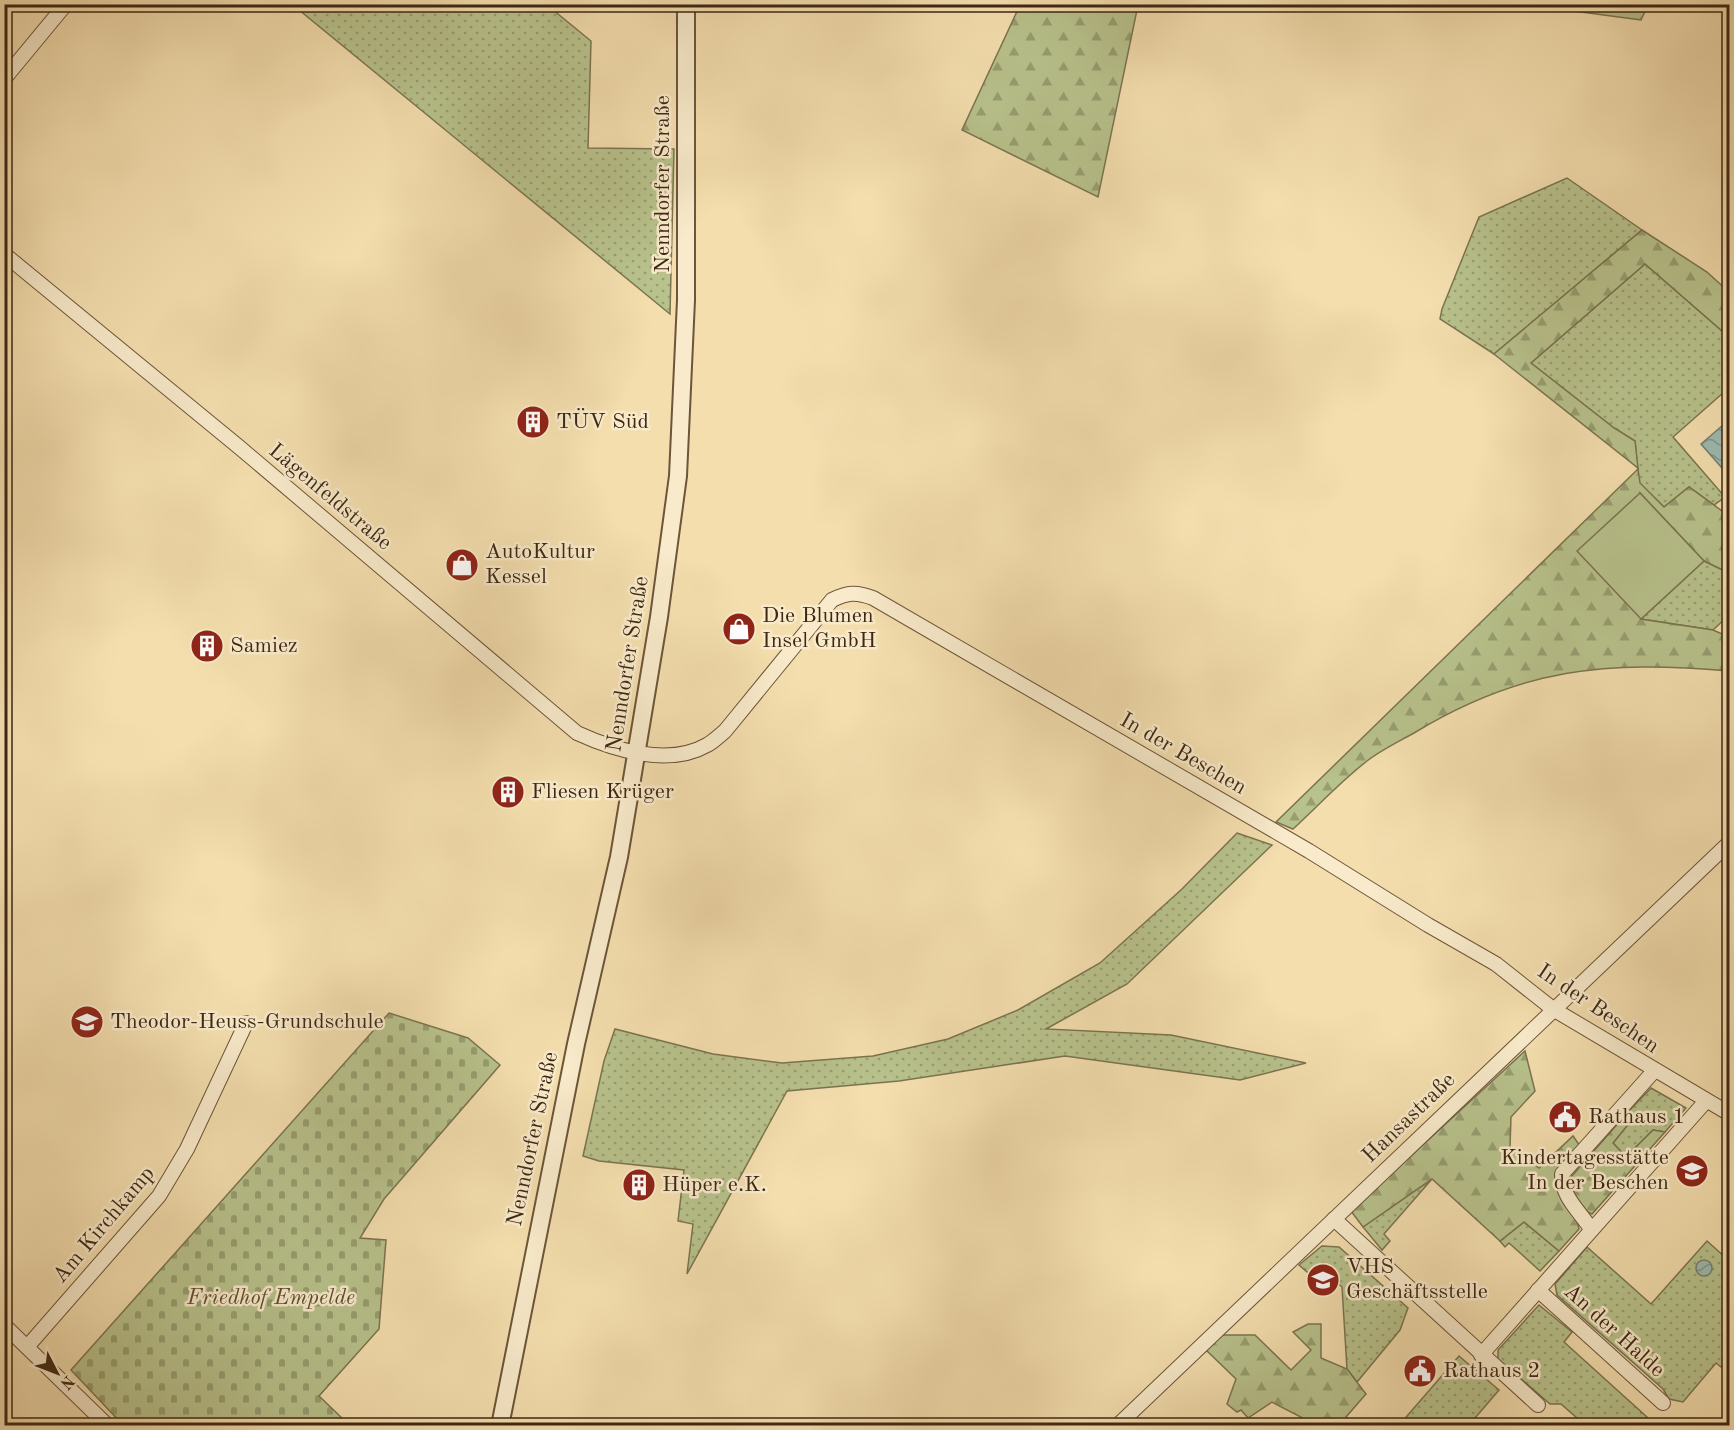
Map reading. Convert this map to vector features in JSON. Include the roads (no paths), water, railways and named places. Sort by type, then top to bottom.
[{"type":"street","points":[[4,79],[66,4]]},
{"type":"street","name":"Nenndorfer Straße","points":[[500,1425],[576,1044],[619,857],[638,752],[678,476],[686,300],[686,4]]},
{"type":"street","name":"Lägenfeldstraße","points":[[4,254],[239,447],[577,733],[620,750],[638,752]]},
{"type":"street","name":"In der Beschen","points":[[638,752],[677,755],[708,745],[725,731],[832,600],[845,593],[858,593],[873,598],[1309,850],[1428,925],[1496,964],[1553,1009],[1730,1114]]},
{"type":"street","name":"Hansastraße","points":[[1117,1425],[1730,842]]},
{"type":"street","name":"Am Kirchkamp","points":[[27,1347],[164,1189],[187,1149],[246,1023]]},
{"type":"street","points":[[1591,1228],[1569,1200],[1562,1185],[1562,1174],[1654,1071]]},
{"type":"street","name":"An der Halde","points":[[1481,1355],[1591,1228],[1706,1101]]},
{"type":"street","points":[[1334,1219],[1538,1405]]},
{"type":"street","name":"An der Halde","points":[[1538,1290],[1663,1403]]},
{"type":"street","points":[[4,1325],[108,1425]]},
{"type":"water","points":[[1729,420],[1729,476],[1701,444]]},
{"type":"water","points":[[1701,1260],[1707,1260],[1712,1268],[1710,1274],[1701,1276],[1696,1271],[1696,1265]]},
{"type":"place","name":"TÜV Süd","points":[[533,422]]},
{"type":"place","name":"AutoKultur Kessel","points":[[462,565]]},
{"type":"place","name":"Die Blumen Insel GmbH","points":[[739,629]]},
{"type":"place","name":"Samiez","points":[[207,646]]},
{"type":"place","name":"Fliesen Krüger","points":[[508,792]]},
{"type":"place","name":"Theodor-Heuss-Grundschule","points":[[87,1022]]},
{"type":"place","name":"Rathaus 1","points":[[1565,1117]]},
{"type":"place","name":"Kindertagesstätte In der Beschen","points":[[1692,1171]]},
{"type":"place","name":"Hüper e.K.","points":[[639,1185]]},
{"type":"place","name":"VHS Geschäftsstelle","points":[[1323,1280]]},
{"type":"place","name":"Rathaus 2","points":[[1420,1371]]},
{"type":"park label","name":"Friedhof Empelde","points":[[271,1298]]}]
